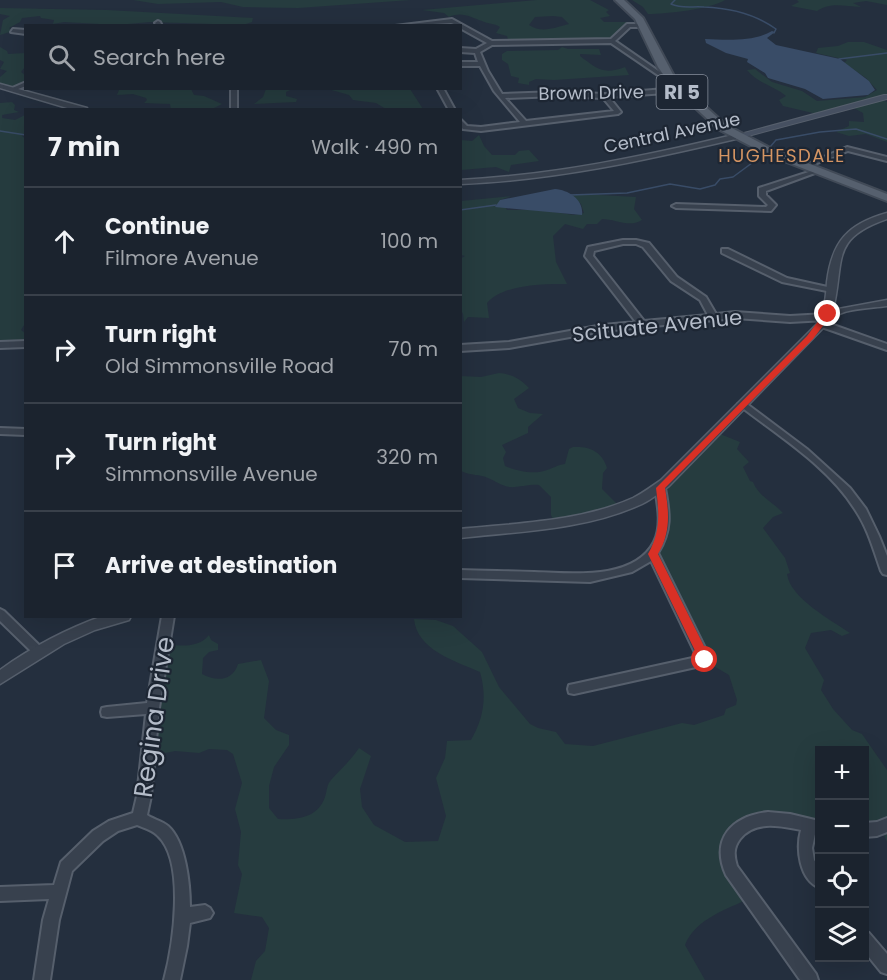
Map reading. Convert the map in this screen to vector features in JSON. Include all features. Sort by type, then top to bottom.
[{"type":"main road","name":"RI 5","points":[[619,0],[636,14],[663,67],[679,89],[715,122],[770,153],[808,165],[887,198]]},
{"type":"main road","name":"Central Avenue","points":[[737,136],[887,97]]},
{"type":"street","points":[[419,24],[452,21],[457,24]]},
{"type":"street","points":[[612,41],[629,25],[642,25]]},
{"type":"street","points":[[462,26],[492,43]]},
{"type":"street","points":[[13,31],[24,32]]},
{"type":"street","points":[[462,50],[477,51],[492,43],[612,41],[679,89]]},
{"type":"street","points":[[477,51],[480,63],[501,96],[521,121]]},
{"type":"street","points":[[462,64],[480,63]]},
{"type":"street","points":[[13,89],[24,85]]},
{"type":"street","points":[[0,86],[77,108]]},
{"type":"street","name":"Brown Drive","points":[[501,96],[556,94],[605,96],[679,89]]},
{"type":"street","points":[[234,90],[234,108]]},
{"type":"street","points":[[441,90],[452,108]]},
{"type":"street","points":[[462,124],[475,129],[511,125],[521,121],[616,113],[618,110],[605,96]]},
{"type":"street","points":[[511,125],[519,134]]},
{"type":"street","name":"Central Avenue","points":[[462,182],[512,179],[622,162],[737,136]]},
{"type":"street","points":[[808,165],[847,150],[887,159]]},
{"type":"street","points":[[676,206],[770,208],[772,205],[763,196],[762,190],[820,170]]},
{"type":"street","points":[[462,534],[603,514],[635,503],[660,488],[824,321],[832,290],[835,256],[841,241],[862,224],[887,216]]},
{"type":"street","points":[[642,324],[591,260],[588,254],[591,249],[623,242],[646,245],[674,279],[703,299],[713,317]]},
{"type":"street","points":[[725,251],[785,280],[832,290]]},
{"type":"street","name":"Scituate Avenue","points":[[462,348],[509,345],[603,328],[713,317],[741,315],[824,321],[840,310],[887,303]]},
{"type":"street","points":[[824,321],[887,347]]},
{"type":"street","points":[[0,345],[24,344]]},
{"type":"street","points":[[743,404],[824,470],[855,500],[887,571]]},
{"type":"street","points":[[0,431],[24,432]]},
{"type":"street","points":[[462,574],[590,578],[607,576],[638,566],[653,554],[660,543],[665,516],[660,488]]},
{"type":"street","points":[[574,689],[705,660],[653,554]]},
{"type":"street","points":[[0,614],[38,651]]},
{"type":"street","points":[[0,678],[38,651],[76,630],[117,618]]},
{"type":"street","name":"Regina Drive","points":[[139,818],[144,796],[153,708],[168,618]]},
{"type":"street","points":[[107,712],[153,708]]},
{"type":"street","name":"Regina Drive","points":[[42,980],[45,948],[66,867],[85,846],[114,826],[139,818],[164,831],[178,865],[182,916],[179,951],[172,980]]},
{"type":"street","points":[[810,980],[732,870],[726,849],[727,844],[737,830],[751,820],[774,819],[815,825],[804,842],[804,854],[815,874]]},
{"type":"street","points":[[869,830],[887,825]]},
{"type":"street","points":[[0,894],[58,892]]},
{"type":"street","points":[[182,916],[205,913]]},
{"type":"street","points":[[869,944],[887,966]]},
{"type":"green space","points":[[133,0],[411,0],[298,8],[243,7],[221,2],[158,4]]},
{"type":"green space","points":[[537,0],[590,0],[609,10],[606,12],[610,16],[600,18],[604,22],[631,22],[613,41],[509,42],[507,36],[496,33],[500,27],[496,25],[466,15],[449,17],[444,13],[422,10]],"holes":[[[535,17],[562,17],[569,24],[544,29],[529,25]]]},
{"type":"green space","points":[[632,0],[725,0],[677,12],[648,14],[643,7]]},
{"type":"green space","points":[[797,0],[887,0],[887,5],[866,1],[853,3],[861,7],[832,6],[817,11],[791,6],[799,2]]},
{"type":"green space","points":[[0,8],[107,10],[253,18],[252,22],[246,24],[64,22],[53,24],[54,20],[40,16],[22,18],[20,22],[9,28],[13,31],[0,35],[3,20],[10,16],[0,14]]},
{"type":"green space","points":[[848,42],[864,42],[887,50],[887,97],[880,99],[887,102],[887,142],[866,134],[849,136],[836,132],[849,126],[849,121],[864,122],[863,113],[852,107],[817,114],[783,106],[779,100],[786,96],[747,70],[755,69],[772,82],[802,91],[817,101],[865,97],[877,90],[866,78],[844,63],[847,60],[816,53],[818,48],[838,46]]},
{"type":"green space","points":[[0,47],[8,54],[24,53],[24,68],[21,72],[24,74],[24,84],[14,89],[0,86],[0,77],[7,71],[0,69],[4,62],[0,60]]},
{"type":"green space","points":[[562,47],[599,49],[601,55],[580,54],[580,56],[600,69],[610,71],[625,67],[629,75],[536,79],[529,82],[529,85],[518,83],[519,78],[511,76],[508,64],[502,60],[502,54],[507,51],[558,50]]},
{"type":"green space","points":[[119,90],[192,90],[194,95],[204,96],[222,104],[214,108],[171,108],[170,104],[144,103],[146,98],[133,94],[117,95]]},
{"type":"green space","points":[[266,90],[290,90],[286,92],[286,96],[297,99],[296,102],[254,104],[263,97]]},
{"type":"green space","points":[[332,90],[411,90],[422,108],[384,108],[376,103],[353,100],[349,95]]},
{"type":"green space","points":[[12,102],[15,105],[14,110],[19,112],[2,115],[2,118],[15,120],[24,116],[22,136],[24,138],[24,325],[21,330],[24,332],[24,344],[0,345],[0,103]]},
{"type":"green space","points":[[479,135],[484,146],[492,155],[515,155],[519,151],[529,150],[539,161],[511,165],[509,172],[496,167],[462,170],[462,140],[472,141]]},
{"type":"green space","points":[[572,195],[636,197],[634,209],[642,220],[627,223],[602,219],[597,224],[587,224],[583,229],[565,224],[553,236],[556,262],[567,284],[524,286],[503,292],[487,303],[489,318],[468,317],[464,322],[462,258],[465,256],[462,255],[462,201],[512,196],[500,200],[507,210],[540,210],[574,215],[584,213],[581,204]]},
{"type":"green space","points":[[499,373],[516,378],[529,388],[514,399],[518,408],[530,413],[543,414],[528,427],[528,433],[502,445],[506,452],[503,458],[505,466],[526,472],[542,471],[565,464],[569,449],[584,447],[602,457],[607,468],[603,473],[602,489],[621,508],[554,521],[551,515],[551,497],[539,485],[512,487],[462,471],[462,376],[481,377]]},
{"type":"green space","points":[[715,432],[740,442],[737,449],[749,462],[743,467],[750,481],[762,496],[783,513],[773,517],[763,528],[785,558],[790,573],[787,574],[795,592],[812,608],[850,633],[842,636],[831,630],[811,633],[805,648],[824,680],[821,690],[833,709],[852,730],[862,734],[887,770],[887,842],[881,828],[869,828],[869,746],[815,746],[815,824],[775,817],[755,818],[727,850],[751,898],[713,916],[696,928],[690,936],[685,945],[705,980],[251,980],[256,961],[265,951],[269,928],[262,917],[234,913],[242,874],[238,865],[241,832],[235,809],[242,783],[233,754],[227,750],[209,749],[199,753],[175,751],[150,756],[164,645],[194,644],[209,635],[211,640],[218,644],[218,650],[209,652],[203,658],[202,674],[218,679],[232,674],[238,664],[261,660],[269,681],[264,718],[276,730],[289,735],[289,745],[274,767],[269,786],[269,808],[278,819],[299,818],[317,809],[322,804],[330,782],[359,748],[371,756],[360,789],[362,807],[374,825],[405,842],[438,841],[446,816],[436,778],[445,758],[447,741],[471,740],[479,723],[484,698],[480,672],[449,659],[430,646],[422,639],[414,619],[436,620],[453,626],[482,652],[499,687],[530,724],[556,732],[565,744],[593,746],[682,723],[694,725],[724,715],[726,709],[736,705],[737,700],[729,675],[705,661],[656,558],[660,543],[661,490]]},
{"type":"water","points":[[775,32],[767,38],[776,45],[840,59],[869,81],[875,90],[868,95],[823,99],[805,89],[768,78],[765,73],[747,62],[748,59],[726,53],[706,43],[705,39],[748,39]]},
{"type":"water","points":[[555,189],[565,191],[578,200],[582,215],[495,207],[500,200]]},
{"type":"waterway","points":[[675,0],[671,4],[675,6],[723,9],[742,13],[768,24],[776,29],[774,33]]},
{"type":"waterway","points":[[839,59],[887,53]]},
{"type":"waterway","points":[[770,147],[776,140],[820,132],[856,129],[887,139]]},
{"type":"waterway","points":[[0,131],[24,135]]},
{"type":"waterway","points":[[570,195],[627,193],[670,184],[700,189],[715,185],[720,179],[733,177],[764,154]]},
{"type":"waterway","points":[[462,210],[496,205]]},
{"type":"district","name":"HUGHESDALE","points":[[782,156]]},
{"type":"route","points":[[705,660],[653,554],[660,543],[665,516],[660,488],[810,338],[828,314]]}]
